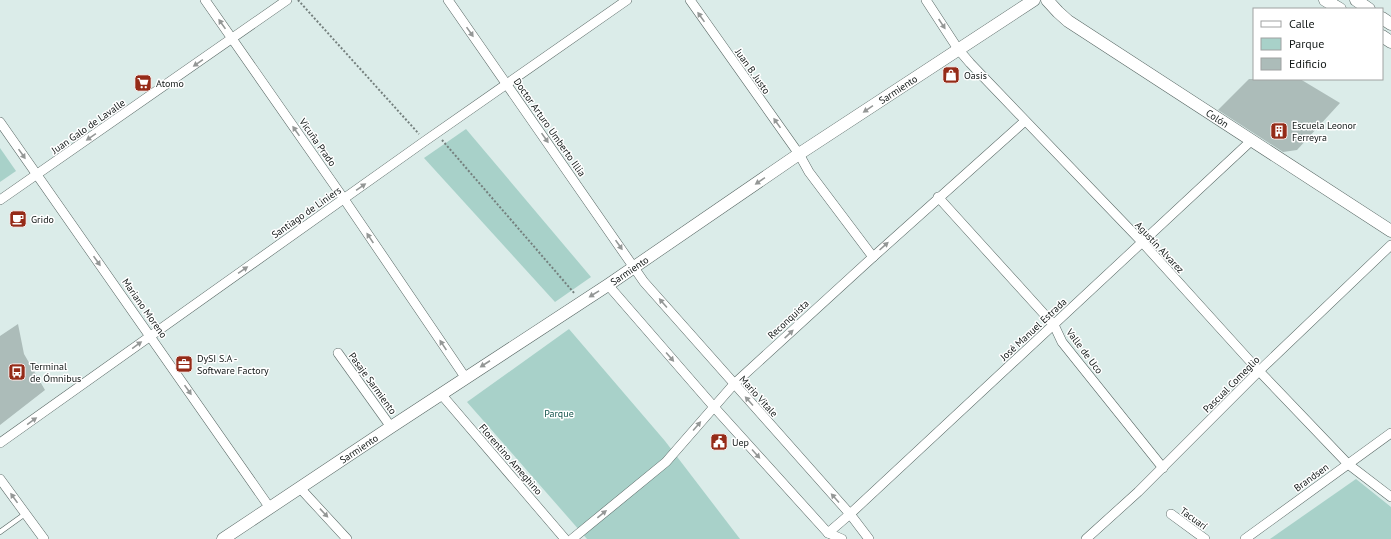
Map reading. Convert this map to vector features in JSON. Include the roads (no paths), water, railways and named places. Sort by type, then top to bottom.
[{"type":"street","name":"Vicuña Prado","points":[[205,0],[344,199],[465,377]]},
{"type":"street","name":"Juan Galo de Lavalle","points":[[0,200],[287,0]]},
{"type":"street","name":"Doctor Arturo Umberto Illia","points":[[448,0],[634,266]]},
{"type":"street","name":"Santiago de Liniers","points":[[0,444],[436,133],[627,0]]},
{"type":"street","name":"Juan B. Justo","points":[[690,0],[799,154],[809,172],[873,256]]},
{"type":"street","name":"Agustín Alvarez","points":[[926,0],[958,49],[970,63],[1142,242],[1259,371],[1348,464],[1391,497]]},
{"type":"street","name":"Sarmiento","points":[[224,539],[465,377],[608,285],[799,154],[1034,0]]},
{"type":"street","name":"Colón","points":[[1048,0],[1068,21],[1391,231]]},
{"type":"street","points":[[1325,0],[1338,8]]},
{"type":"street","points":[[1356,0],[1368,8]]},
{"type":"street","name":"Reconquista","points":[[572,539],[666,462],[734,384],[938,197],[1026,121]]},
{"type":"street","name":"Mariano Moreno","points":[[0,122],[270,508]]},
{"type":"street","name":"José Manuel Estrada","points":[[828,534],[1252,140]]},
{"type":"street","name":"Valle de Uco","points":[[938,197],[1054,325],[1062,342],[1163,468]]},
{"type":"street","name":"Pascual Comeglio","points":[[1086,539],[1163,468],[1259,371],[1391,245]]},
{"type":"street","name":"Mario Vitale","points":[[634,266],[644,282],[850,514],[868,539]]},
{"type":"street","points":[[608,285],[714,407],[828,534],[842,539]]},
{"type":"street","name":"Pasaje Sarmiento","points":[[338,353],[391,426]]},
{"type":"street","name":"Florentino Ameghino","points":[[441,394],[565,539]]},
{"type":"street","name":"Brandsen","points":[[1245,539],[1391,433]]},
{"type":"street","points":[[0,479],[44,539]]},
{"type":"street","points":[[300,488],[347,539]]},
{"type":"street","name":"Tacuarí","points":[[1171,514],[1205,539]]},
{"type":"lane","points":[[0,532],[26,514]]},
{"type":"place","name":"Oasis","points":[[951,75]]},
{"type":"place","name":"Atomo","points":[[143,83]]},
{"type":"place","name":"Escuela Leonor Ferreyra","points":[[1279,131]]},
{"type":"place","name":"Grido","points":[[18,219]]},
{"type":"place","name":"DySI S.A - Software Factory","points":[[184,364]]},
{"type":"place","name":"Terminal de Ómnibus","points":[[17,372]]},
{"type":"place","name":"Uep","points":[[719,442]]},
{"type":"park label","name":"Parque","points":[[559,413]]}]
